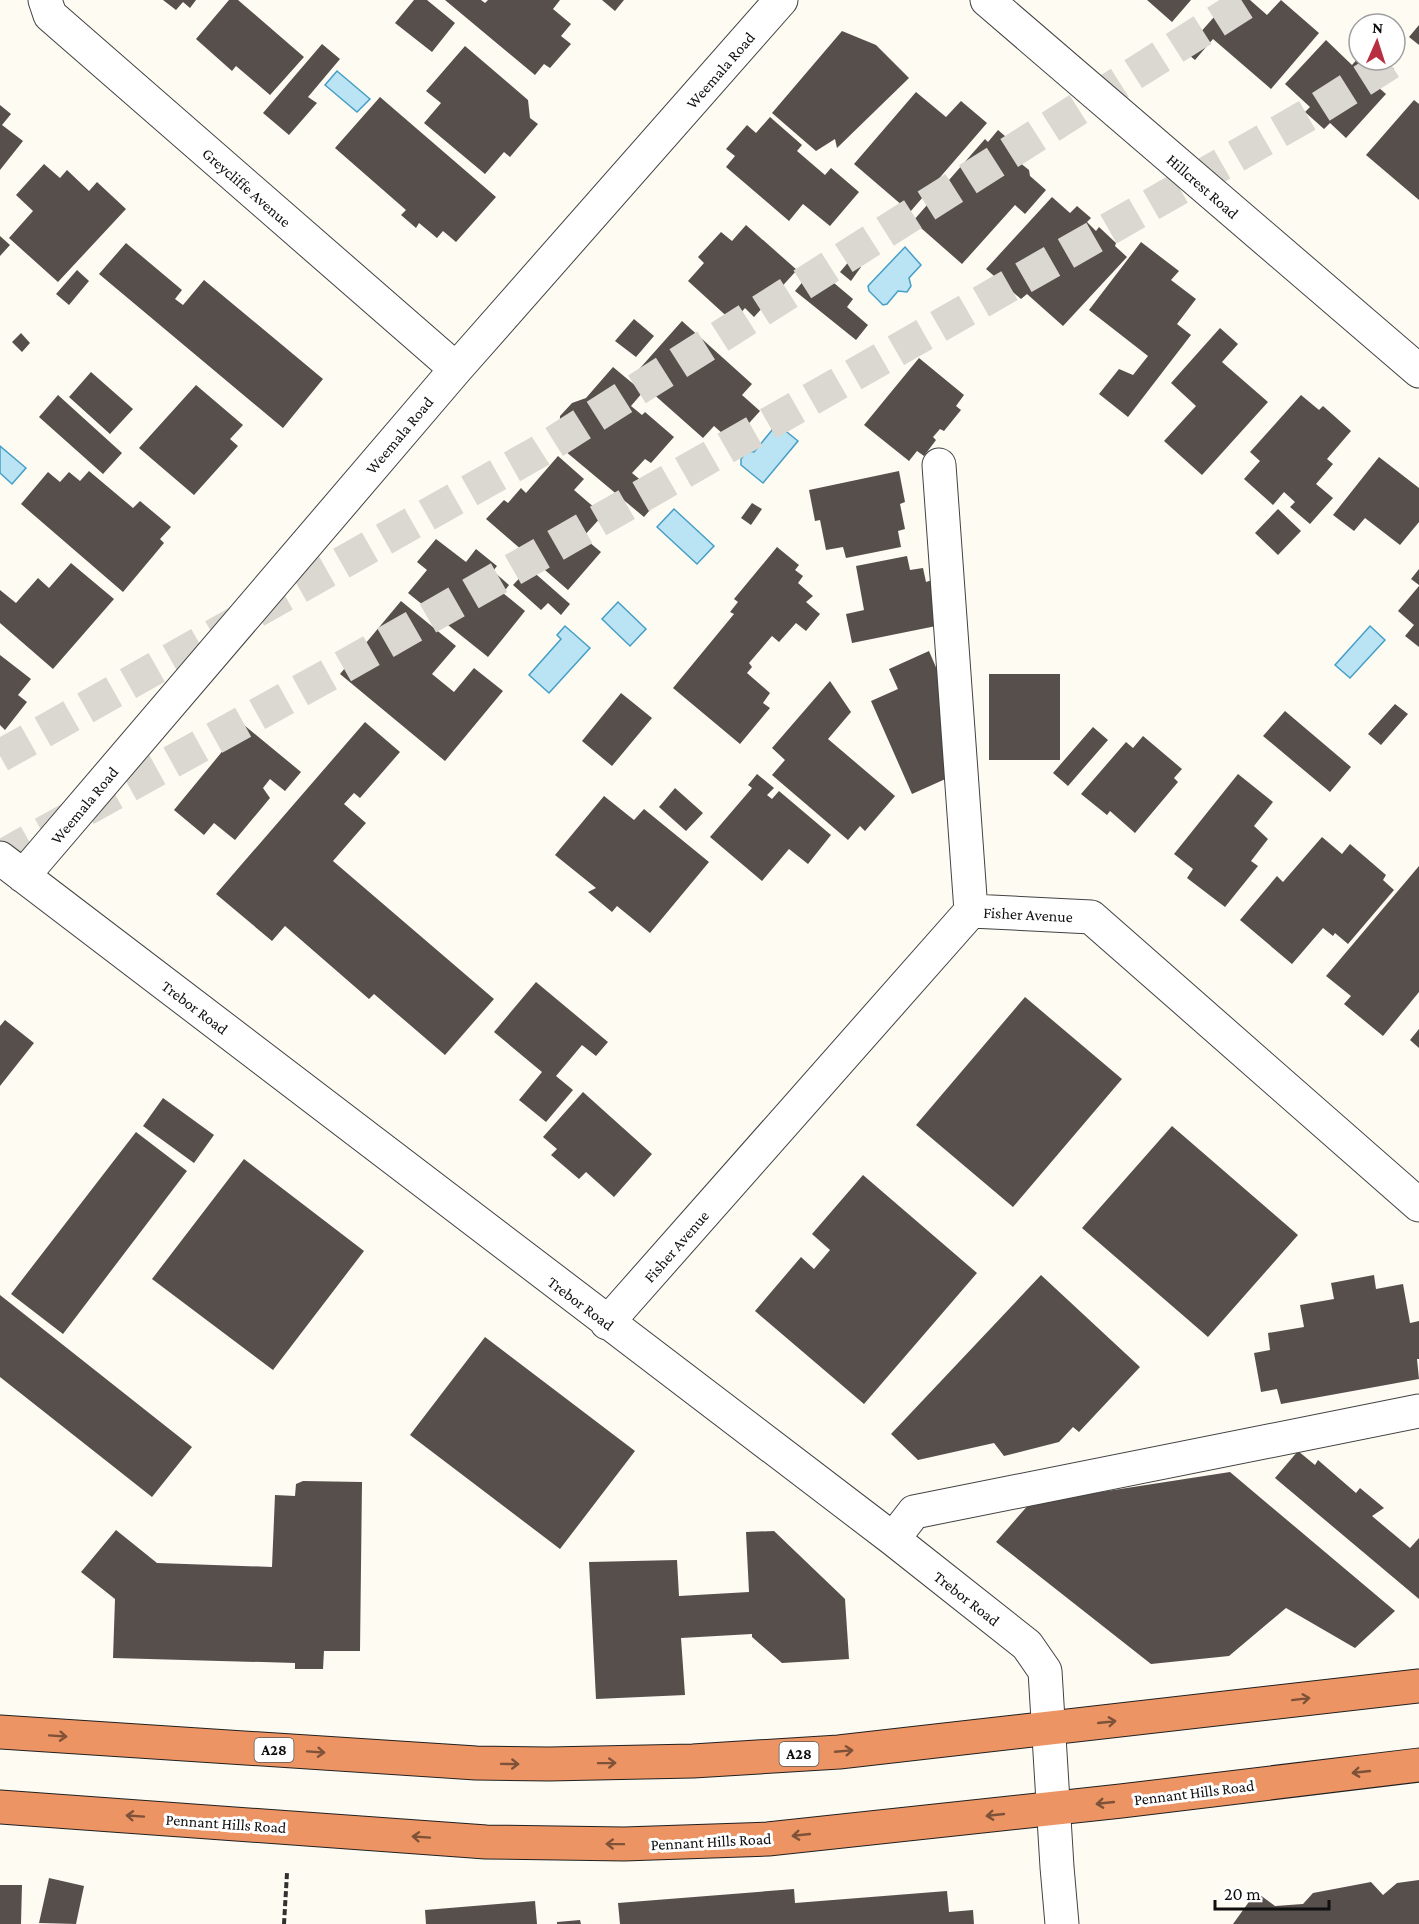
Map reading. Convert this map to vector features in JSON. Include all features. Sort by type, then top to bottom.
[{"type":"highway","name":"A28","points":[[0,1732],[476,1763],[693,1761],[839,1752],[1419,1686]]},
{"type":"highway","name":"Pennant Hills Road","points":[[0,1807],[486,1842],[624,1844],[768,1839],[1419,1765]]},
{"type":"street","name":"Greycliffe Avenue","points":[[45,0],[50,15],[456,369]]},
{"type":"street","name":"Weemala Road","points":[[12,867],[781,0]]},
{"type":"street","name":"Hillcrest Road","points":[[987,0],[1419,371]]},
{"type":"street","points":[[939,465],[971,911]]},
{"type":"street","name":"Trebor Road","points":[[12,867],[893,1539],[1027,1645],[1045,1671],[1062,1924]]},
{"type":"street","name":"Fisher Avenue","points":[[607,1323],[971,911],[1091,917],[1419,1205]]},
{"type":"street","points":[[893,1539],[914,1512],[1419,1411]]},
{"type":"path","points":[[284,1924],[287,1873]]},
{"type":"water","points":[[337,71],[370,99],[357,112],[325,85]]},
{"type":"water","points":[[905,247],[921,265],[909,278],[911,286],[907,292],[898,291],[887,304],[883,305],[869,291],[868,286]]},
{"type":"water","points":[[777,424],[798,441],[763,483],[741,465],[741,459],[747,451],[754,452]]},
{"type":"water","points":[[0,446],[26,468],[12,484],[0,473]]},
{"type":"water","points":[[674,509],[714,546],[697,564],[657,527]]},
{"type":"water","points":[[618,602],[646,629],[630,646],[602,619]]},
{"type":"water","points":[[565,626],[590,648],[549,693],[529,675],[561,639],[557,635]]},
{"type":"water","points":[[1370,626],[1385,640],[1350,678],[1335,665]]},
{"type":"building","points":[[163,0],[196,0],[190,8],[183,2],[176,10]]},
{"type":"building","points":[[229,0],[238,0],[304,57],[270,95],[236,66],[232,71],[196,39]]},
{"type":"building","points":[[414,0],[427,0],[455,23],[432,52],[395,23]]},
{"type":"building","points":[[445,0],[481,0],[485,3],[488,0],[560,0],[553,9],[571,24],[561,36],[571,44],[550,68],[544,64],[535,75]]},
{"type":"building","points":[[602,0],[624,0],[615,11]]},
{"type":"building","points":[[1147,0],[1191,0],[1172,22]]},
{"type":"building","points":[[1229,0],[1250,0],[1267,15],[1281,0],[1319,33],[1271,89],[1213,39],[1195,60],[1184,51]]},
{"type":"building","points":[[1419,25],[1419,45],[1409,37]]},
{"type":"building","points":[[842,31],[876,45],[909,78],[837,148],[835,139],[816,151],[772,113]]},
{"type":"building","points":[[1326,40],[1347,60],[1347,72],[1391,72],[1378,87],[1386,94],[1346,138],[1330,123],[1324,129],[1305,112],[1310,107],[1285,84]]},
{"type":"building","points":[[322,44],[340,59],[308,97],[317,103],[289,135],[263,113]]},
{"type":"building","points":[[465,46],[528,100],[530,118],[538,124],[510,157],[504,152],[485,174],[424,123],[441,103],[426,91]]},
{"type":"building","points":[[916,92],[946,117],[961,101],[987,123],[910,212],[854,164]]},
{"type":"building","points":[[380,97],[496,197],[456,242],[443,231],[437,238],[419,223],[416,228],[401,215],[406,210],[335,148]]},
{"type":"building","points":[[1414,100],[1419,104],[1419,200],[1366,155]]},
{"type":"building","points":[[0,105],[11,114],[2,125],[23,141],[0,170]]},
{"type":"building","points":[[770,117],[802,145],[797,151],[825,175],[831,168],[859,192],[830,226],[803,204],[789,221],[726,167],[735,156],[726,149],[747,125],[756,133]]},
{"type":"building","points":[[998,130],[1026,154],[1019,162],[1046,190],[1025,214],[1015,205],[962,264],[913,221],[985,139],[988,142]]},
{"type":"building","points":[[44,164],[60,178],[67,170],[89,191],[97,182],[126,209],[58,282],[9,238],[33,211],[16,195]]},
{"type":"building","points":[[1052,197],[1070,213],[1077,206],[1091,218],[1087,222],[1096,231],[1099,227],[1127,257],[1063,326],[1027,294],[1021,299],[986,269]]},
{"type":"building","points":[[746,225],[797,270],[754,317],[745,308],[733,322],[688,281],[704,263],[698,257],[721,232],[732,241]]},
{"type":"building","points":[[0,236],[10,245],[0,256]]},
{"type":"building","points":[[1141,242],[1179,271],[1171,280],[1196,299],[1177,324],[1191,335],[1128,417],[1099,394],[1119,369],[1133,375],[1148,356],[1089,310]]},
{"type":"building","points":[[126,243],[182,290],[175,299],[183,305],[204,280],[323,379],[283,428],[99,274]]},
{"type":"building","points":[[851,259],[861,267],[851,281],[840,272]]},
{"type":"building","points":[[815,267],[853,299],[847,307],[868,325],[856,340],[795,291]]},
{"type":"building","points":[[77,270],[89,281],[69,305],[56,294]]},
{"type":"building","points":[[634,319],[654,336],[636,357],[615,341]]},
{"type":"building","points":[[682,321],[752,384],[742,395],[760,411],[732,442],[714,426],[703,438],[633,376]]},
{"type":"building","points":[[1220,328],[1238,344],[1222,362],[1268,402],[1202,475],[1164,441],[1196,406],[1171,383]]},
{"type":"building","points":[[21,333],[30,343],[22,352],[12,342]]},
{"type":"building","points":[[919,358],[964,395],[956,406],[961,410],[944,431],[940,429],[933,437],[936,440],[924,456],[917,451],[909,461],[864,425]]},
{"type":"building","points":[[613,367],[643,392],[631,406],[642,415],[645,412],[674,437],[651,463],[645,459],[632,473],[661,497],[644,517],[559,446],[560,416],[572,403],[586,398]]},
{"type":"building","points":[[91,372],[133,409],[110,434],[69,397]]},
{"type":"building","points":[[196,385],[243,425],[230,439],[238,446],[194,495],[139,448]]},
{"type":"building","points":[[58,395],[122,453],[103,474],[39,417]]},
{"type":"building","points":[[1301,395],[1319,410],[1323,406],[1351,431],[1327,459],[1333,464],[1316,484],[1333,498],[1310,524],[1290,507],[1295,502],[1284,492],[1273,505],[1244,479],[1260,461],[1250,452]]},
{"type":"building","points":[[558,456],[584,479],[574,490],[603,515],[583,537],[601,552],[568,590],[486,519],[504,500],[508,503],[521,488],[526,493]]},
{"type":"building","points":[[1379,457],[1419,488],[1419,522],[1400,545],[1365,518],[1354,531],[1333,515]]},
{"type":"building","points":[[89,471],[133,508],[140,501],[171,527],[160,539],[164,543],[123,592],[21,504],[48,472],[60,482],[69,472],[80,481]]},
{"type":"building","points":[[899,471],[905,502],[900,504],[905,529],[898,531],[901,547],[846,558],[843,547],[826,550],[820,520],[815,521],[809,490]]},
{"type":"building","points":[[752,503],[762,509],[751,525],[741,518]]},
{"type":"building","points":[[1278,509],[1301,531],[1278,555],[1255,533]]},
{"type":"building","points":[[436,539],[466,562],[476,549],[497,566],[493,571],[509,585],[503,593],[525,611],[488,657],[408,593],[427,570],[417,562]]},
{"type":"building","points":[[777,547],[799,565],[795,570],[803,576],[798,583],[813,596],[806,602],[820,614],[806,631],[796,623],[779,642],[772,636],[749,663],[752,667],[747,673],[770,693],[763,703],[770,708],[740,744],[673,688],[734,614],[730,612],[738,602],[734,599]]},
{"type":"building","points":[[907,556],[910,570],[923,568],[926,582],[932,580],[941,625],[852,643],[846,614],[864,610],[856,566]]},
{"type":"building","points":[[71,563],[114,599],[53,669],[0,623],[0,590],[16,603],[38,578],[49,588]]},
{"type":"building","points":[[529,568],[570,604],[561,615],[548,603],[541,610],[513,585]]},
{"type":"building","points":[[1419,569],[1419,585],[1411,579]]},
{"type":"building","points":[[1419,586],[1419,647],[1405,636],[1414,625],[1398,611]]},
{"type":"building","points":[[401,601],[456,646],[432,674],[454,692],[474,668],[503,691],[445,761],[340,674]]},
{"type":"building","points":[[929,651],[953,707],[961,772],[912,794],[871,701],[898,689],[889,669]]},
{"type":"building","points":[[0,655],[31,679],[18,695],[27,702],[5,730],[0,725]]},
{"type":"building","points":[[989,674],[1060,674],[1060,760],[989,760]]},
{"type":"building","points":[[830,681],[851,712],[828,739],[895,796],[865,831],[860,826],[848,840],[772,775],[785,760],[772,748]]},
{"type":"building","points":[[621,693],[652,718],[612,766],[582,741]]},
{"type":"building","points":[[1395,704],[1408,714],[1381,745],[1368,734]]},
{"type":"building","points":[[1285,711],[1351,767],[1330,792],[1263,736]]},
{"type":"building","points":[[365,722],[400,752],[360,798],[354,793],[344,804],[366,823],[333,861],[494,999],[445,1055],[374,994],[369,999],[285,926],[272,941],[216,894]]},
{"type":"building","points":[[244,725],[301,772],[285,791],[270,779],[263,788],[270,798],[235,840],[214,823],[204,835],[174,810]]},
{"type":"building","points":[[1093,727],[1108,740],[1068,786],[1053,773]]},
{"type":"building","points":[[1143,736],[1182,769],[1174,778],[1178,782],[1135,833],[1110,811],[1107,815],[1081,794],[1126,742],[1133,748]]},
{"type":"building","points":[[757,774],[774,788],[767,795],[772,799],[779,791],[831,835],[808,864],[789,849],[762,881],[710,837],[752,788],[748,785]]},
{"type":"building","points":[[1238,774],[1273,802],[1254,826],[1268,839],[1251,861],[1258,866],[1225,907],[1187,878],[1193,869],[1174,854]]},
{"type":"building","points":[[675,788],[703,813],[686,831],[659,807]]},
{"type":"building","points":[[604,796],[634,820],[644,809],[709,862],[650,933],[617,906],[612,912],[588,892],[596,888],[555,855]]},
{"type":"building","points":[[1322,837],[1342,854],[1350,844],[1386,875],[1383,880],[1394,890],[1348,944],[1335,933],[1333,936],[1323,928],[1292,964],[1240,920],[1277,876],[1283,882]]},
{"type":"building","points":[[1419,866],[1419,992],[1383,1036],[1344,1004],[1351,996],[1326,976]]},
{"type":"building","points":[[536,982],[608,1042],[596,1056],[582,1045],[556,1076],[573,1090],[546,1122],[519,1100],[542,1072],[494,1032]]},
{"type":"building","points":[[1025,997],[1122,1079],[1013,1207],[916,1125]]},
{"type":"building","points":[[5,1020],[34,1043],[0,1086],[0,1026]]},
{"type":"building","points":[[1419,1029],[1419,1048],[1410,1040]]},
{"type":"building","points":[[583,1092],[652,1154],[614,1197],[586,1172],[579,1179],[551,1155],[557,1149],[543,1137]]},
{"type":"building","points":[[163,1098],[214,1135],[194,1163],[143,1126]]},
{"type":"building","points":[[1172,1126],[1298,1235],[1208,1337],[1082,1228]]},
{"type":"building","points":[[136,1132],[187,1171],[63,1334],[11,1294]]},
{"type":"building","points":[[244,1159],[364,1251],[273,1370],[152,1279]]},
{"type":"building","points":[[863,1175],[977,1273],[864,1404],[755,1311],[801,1257],[814,1269],[830,1250],[812,1234]]},
{"type":"building","points":[[1041,1275],[1140,1367],[1079,1432],[1073,1427],[1059,1442],[1004,1456],[994,1443],[918,1460],[891,1434]]},
{"type":"building","points":[[1374,1275],[1376,1289],[1403,1284],[1410,1323],[1419,1321],[1419,1359],[1417,1359],[1419,1379],[1281,1404],[1277,1389],[1261,1392],[1254,1353],[1270,1350],[1268,1333],[1304,1327],[1300,1305],[1334,1299],[1331,1283]]},
{"type":"building","points":[[0,1295],[192,1447],[152,1497],[0,1377]]},
{"type":"building","points":[[485,1337],[635,1451],[560,1549],[410,1435]]},
{"type":"building","points":[[1298,1451],[1315,1465],[1318,1460],[1356,1493],[1360,1488],[1384,1508],[1372,1516],[1410,1548],[1419,1538],[1419,1599],[1275,1478]]},
{"type":"building","points":[[1230,1472],[1395,1611],[1355,1648],[1286,1608],[1229,1656],[1151,1664],[996,1542],[1030,1503]]},
{"type":"building","points":[[303,1481],[362,1482],[360,1651],[324,1651],[323,1669],[295,1669],[295,1663],[113,1658],[115,1599],[81,1572],[116,1530],[157,1563],[272,1567],[275,1495],[295,1496],[296,1484]]},
{"type":"building","points":[[774,1531],[845,1599],[849,1659],[782,1663],[752,1637],[752,1634],[681,1638],[685,1695],[596,1699],[589,1562],[677,1560],[679,1596],[749,1592],[746,1532]]},
{"type":"building","points":[[49,1878],[84,1886],[76,1924],[39,1923]]},
{"type":"building","points":[[1419,1880],[1419,1924],[1233,1924],[1256,1892],[1275,1906],[1303,1904],[1313,1893],[1371,1882],[1383,1895],[1397,1883]]},
{"type":"building","points":[[0,1885],[22,1885],[21,1924],[0,1924]]},
{"type":"building","points":[[794,1889],[795,1903],[947,1891],[949,1912],[973,1910],[974,1924],[620,1924],[618,1903]]},
{"type":"building","points":[[535,1901],[537,1924],[426,1924],[425,1910]]},
{"type":"building","points":[[580,1920],[581,1924],[557,1924],[557,1922]]},
{"type":"tunnel","points":[[0,756],[540,451],[1250,0]]},
{"type":"tunnel","points":[[0,857],[334,672],[1308,115],[1376,72]]}]
